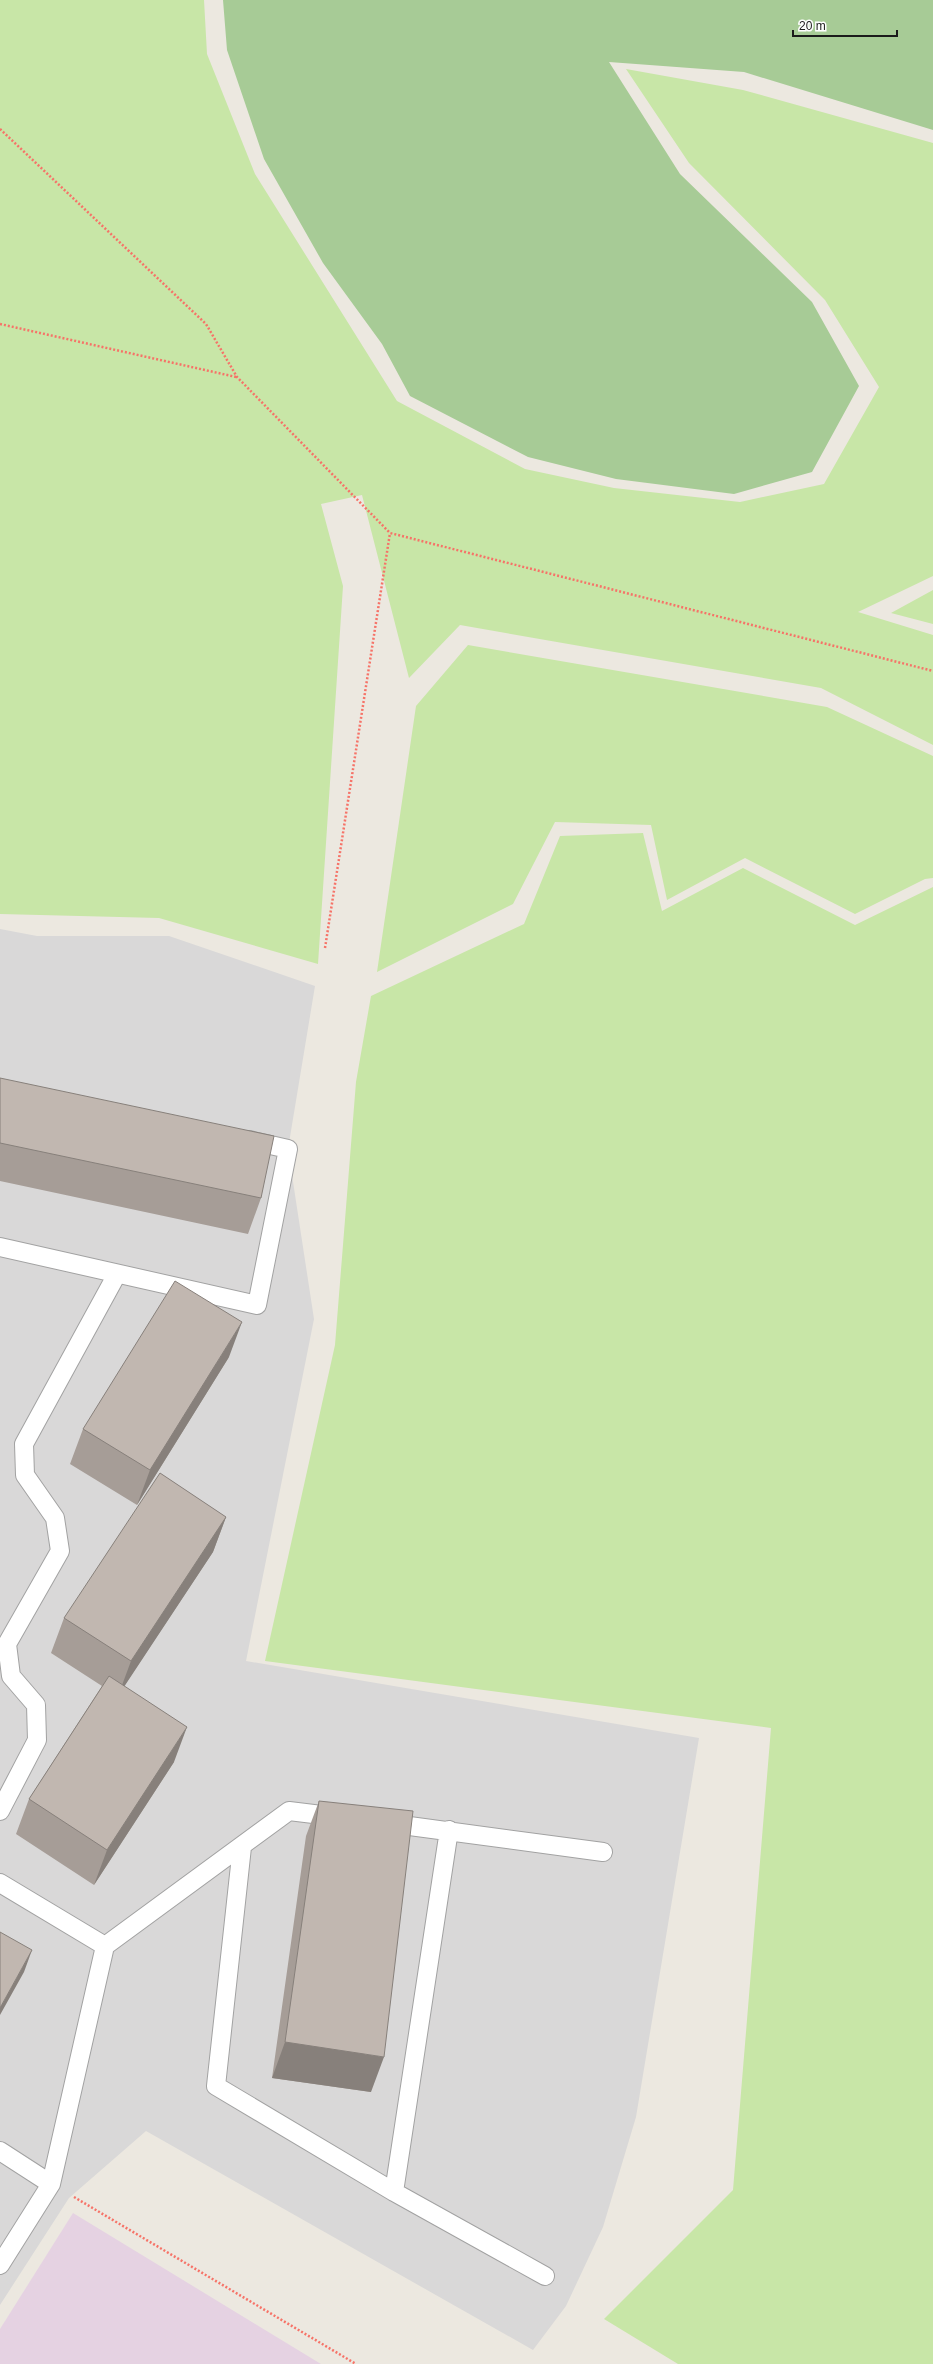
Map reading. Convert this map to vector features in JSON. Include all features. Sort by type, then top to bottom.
[{"type":"lane","points":[[0,1247],[257,1305],[288,1149],[234,1137]]},
{"type":"lane","points":[[0,1811],[5,1791],[37,1740],[36,1705],[11,1676],[7,1644],[60,1551],[55,1518],[25,1475],[24,1444],[117,1274]]},
{"type":"lane","points":[[0,2265],[51,2184],[104,1946],[242,1847],[288,1811],[449,1830],[603,1852]]},
{"type":"lane","points":[[394,2192],[449,1830]]},
{"type":"lane","points":[[242,1847],[216,2086],[394,2192],[545,2276]]},
{"type":"lane","points":[[0,1883],[104,1946]]},
{"type":"lane","points":[[0,2151],[51,2184]]},
{"type":"path","points":[[0,129],[206,324],[237,377],[390,533],[933,671]]},
{"type":"path","points":[[0,324],[237,377]]},
{"type":"path","points":[[325,948],[390,533]]},
{"type":"path","points":[[51,2184],[356,2364]]},
{"type":"shaded area","points":[[0,929],[37,936],[169,936],[315,986],[288,1149],[314,1319],[246,1661],[699,1738],[636,2117],[603,2227],[566,2306],[533,2350],[146,2131],[69,2198],[0,2305]]},
{"type":"shaded area","points":[[73,2213],[321,2364],[0,2364],[0,2329]]},
{"type":"green space","points":[[0,0],[204,0],[207,54],[255,174],[397,401],[525,469],[614,488],[740,502],[824,484],[879,387],[825,300],[689,163],[626,69],[743,90],[933,143],[933,576],[858,612],[933,635],[933,745],[821,688],[460,625],[409,678],[362,495],[321,504],[343,586],[318,964],[159,918],[0,914]]},
{"type":"green space","points":[[223,0],[933,0],[933,130],[744,72],[609,62],[680,174],[812,302],[859,386],[812,472],[734,494],[616,479],[528,457],[410,396],[382,344],[323,263],[264,159],[227,50]]},
{"type":"green space","points":[[933,590],[933,624],[891,613]]},
{"type":"green space","points":[[468,645],[827,707],[933,756],[933,878],[925,879],[855,914],[745,858],[667,900],[651,825],[555,822],[513,904],[377,972],[416,706]]},
{"type":"green space","points":[[643,833],[662,911],[743,868],[855,925],[933,887],[933,2364],[678,2364],[604,2319],[733,2190],[771,1728],[265,1661],[335,1345],[356,1082],[371,996],[524,924],[560,836]]},
{"type":"building","points":[[0,1078],[274,1136],[261,1198],[0,1143]]},
{"type":"building","points":[[175,1281],[242,1322],[150,1470],[83,1429]]},
{"type":"building","points":[[160,1473],[226,1517],[131,1661],[64,1618]]},
{"type":"building","points":[[109,1676],[187,1727],[107,1850],[29,1799]]},
{"type":"building","points":[[319,1801],[413,1811],[384,2057],[285,2042]]},
{"type":"building","points":[[0,1932],[32,1950],[0,2008]]}]
